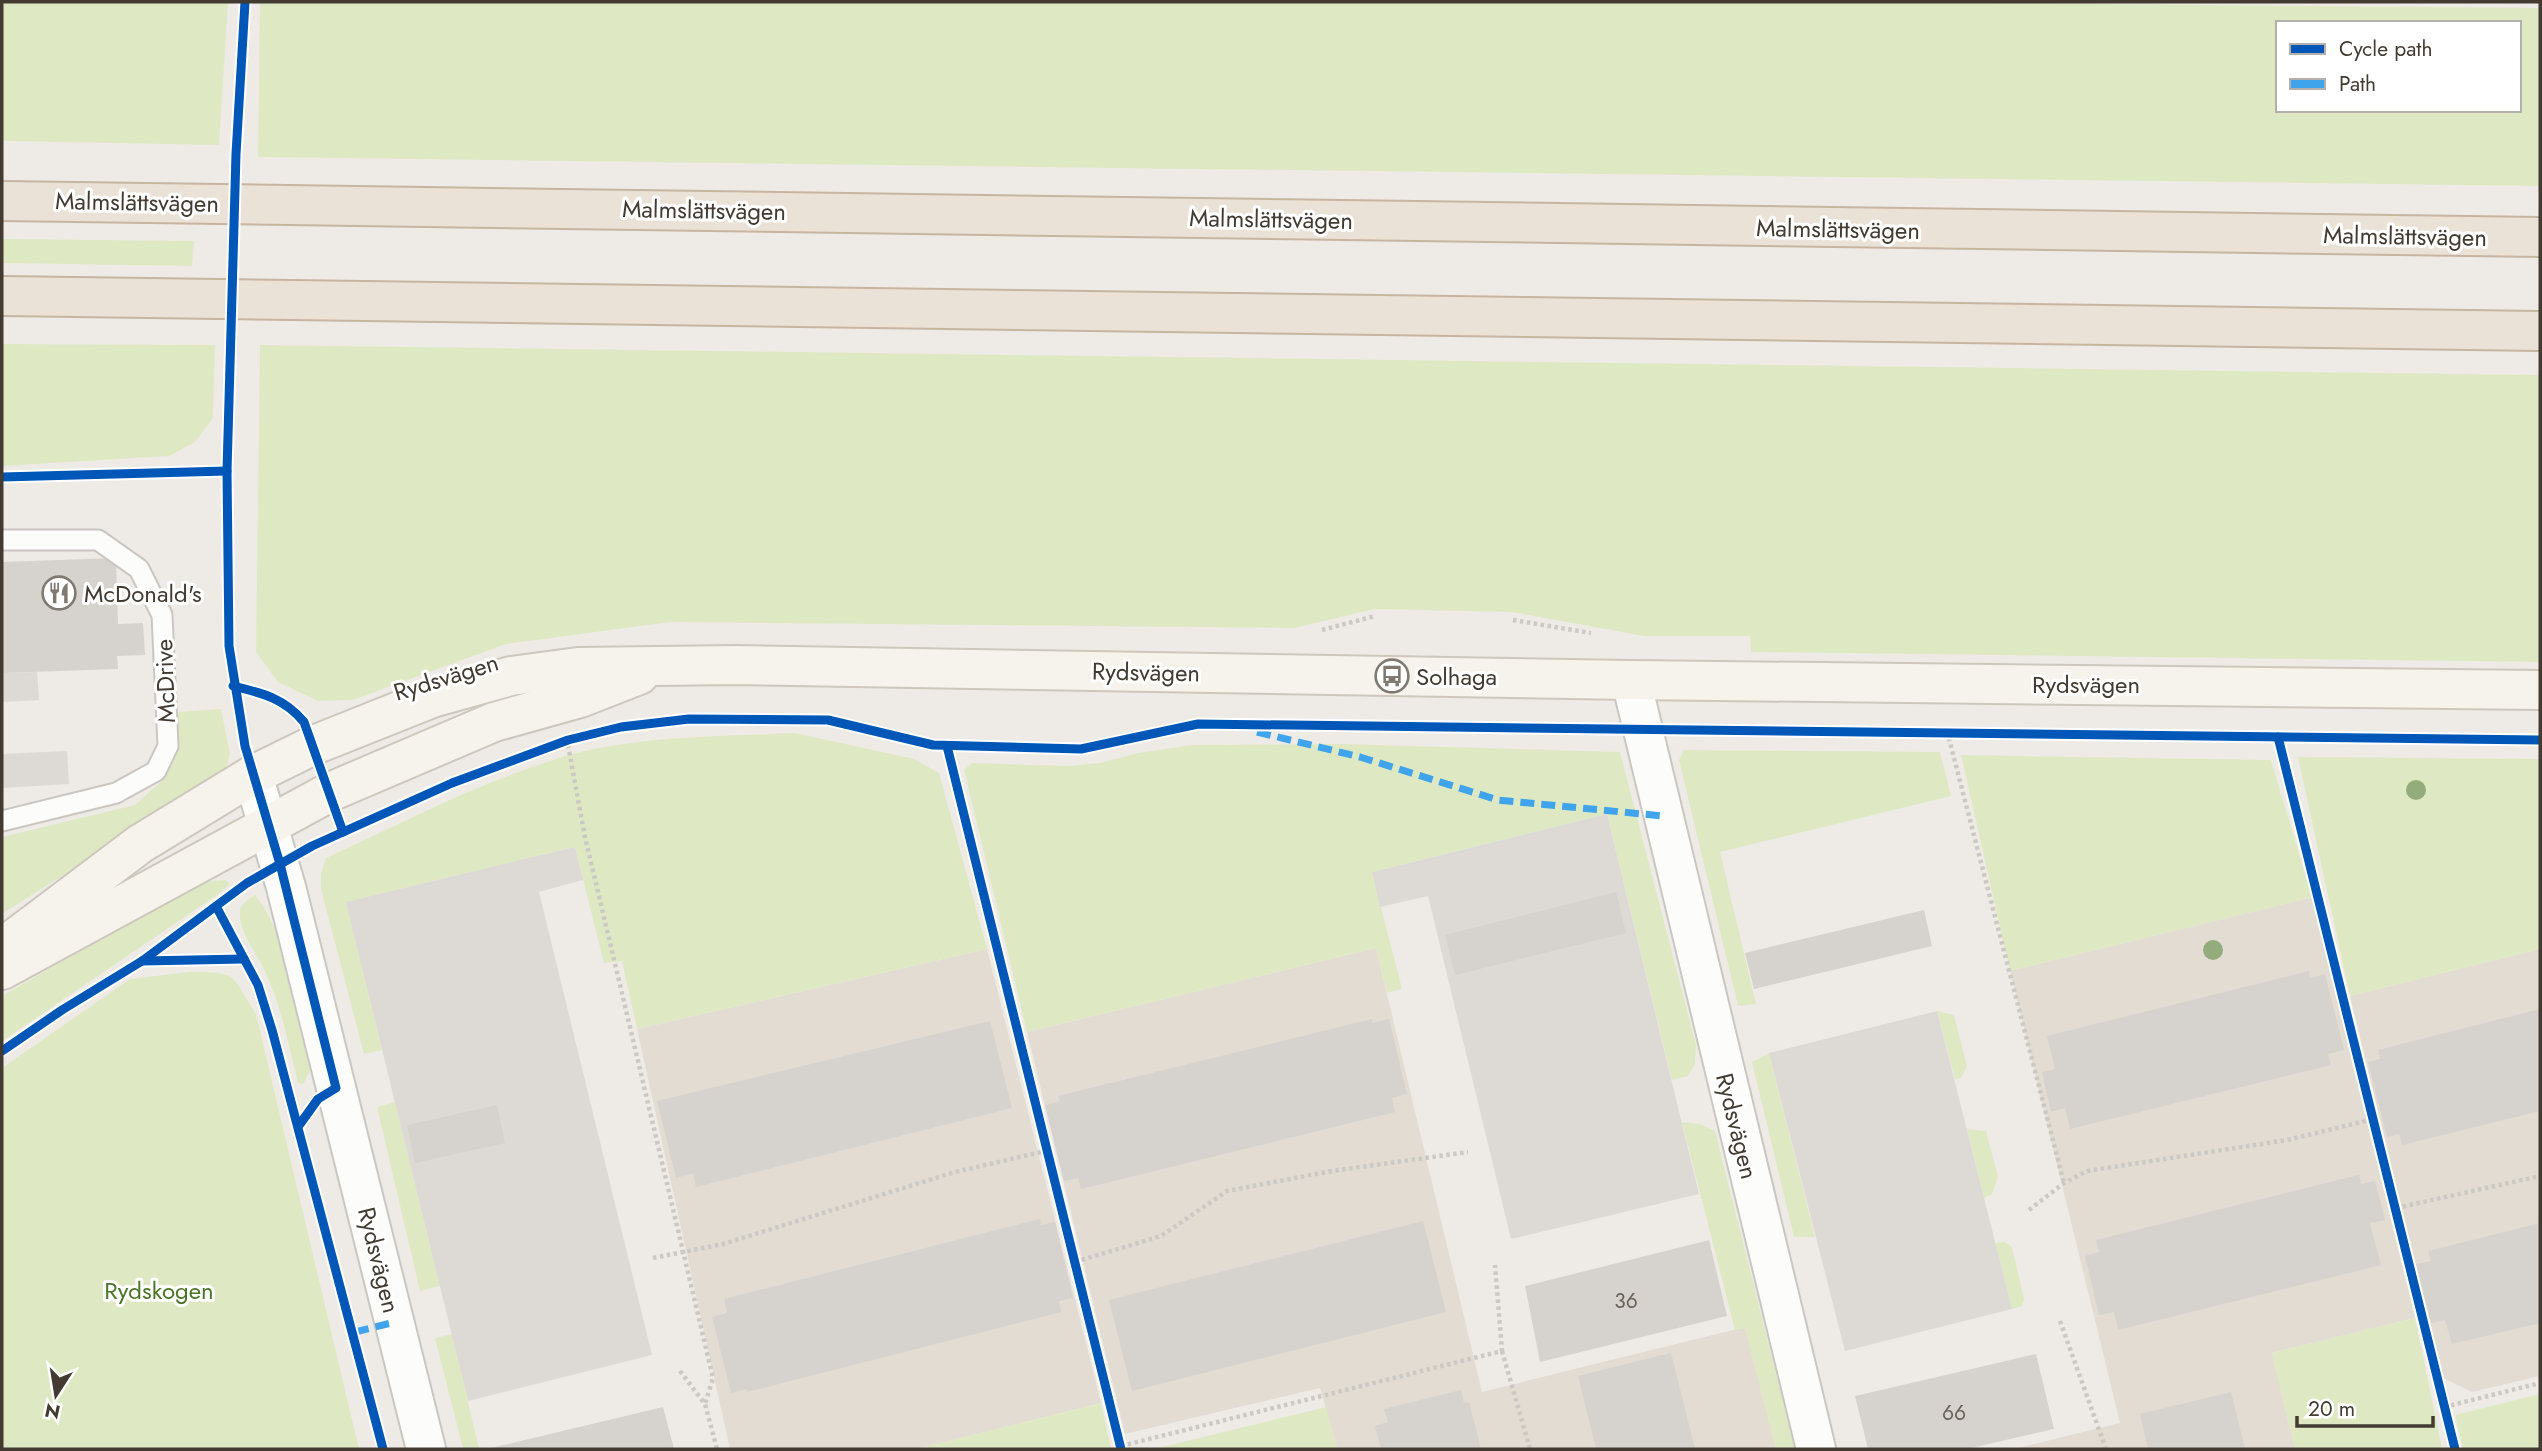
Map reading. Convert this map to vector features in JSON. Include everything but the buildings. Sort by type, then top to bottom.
[{"type":"highway","name":"Malmslättsvägen","points":[[2,201],[2540,237]]},
{"type":"highway","points":[[2,296],[2540,331]]},
{"type":"street","name":"Rydsvägen","points":[[2,970],[330,792],[411,755],[494,722],[580,698],[661,666]]},
{"type":"street","name":"Rydsvägen","points":[[2,948],[139,844],[253,775],[314,745],[432,698],[512,676],[578,667],[2540,690]]},
{"type":"street","name":"Rydsvägen","points":[[1632,680],[1816,1449]]},
{"type":"street","name":"Rydsvägen","points":[[253,775],[269,827],[426,1449]]},
{"type":"lane","name":"McDrive","points":[[2,540],[98,540],[139,569],[162,615],[168,746],[156,771],[116,793],[2,821]]},
{"type":"path","points":[[1947,731],[2064,1183]]},
{"type":"path","points":[[568,740],[588,851],[681,1253],[713,1378],[705,1404]]},
{"type":"path","points":[[2029,1210],[2064,1183],[2087,1171],[2287,1140],[2374,1119]]},
{"type":"path","points":[[653,1258],[723,1244],[955,1172],[1046,1150]]},
{"type":"path","points":[[1075,1262],[1161,1236],[1227,1191],[1468,1152]]},
{"type":"path","points":[[2396,1208],[2540,1177]]},
{"type":"path","points":[[1495,1265],[1502,1351],[1530,1449]]},
{"type":"path","points":[[2060,1321],[2106,1449]]},
{"type":"path","points":[[1121,1446],[1502,1351]]},
{"type":"path","points":[[680,1371],[705,1404],[717,1449]]},
{"type":"path","points":[[2444,1407],[2540,1383]]},
{"type":"shaded area","points":[[37,672],[39,700],[2,702],[2,673]]},
{"type":"shaded area","points":[[67,751],[69,784],[2,788],[2,754]]},
{"type":"shaded area","points":[[1607,814],[1699,1194],[1511,1239],[1428,896],[1380,907],[1372,872]]},
{"type":"shaded area","points":[[575,847],[583,880],[539,892],[652,1355],[468,1401],[346,902]]},
{"type":"shaded area","points":[[2312,897],[2415,1318],[2272,1353],[2295,1449],[2013,1449],[2120,1423],[2010,971]]},
{"type":"shaded area","points":[[1376,948],[1482,1392],[1745,1327],[1776,1449],[1337,1449],[1320,1388],[1125,1434],[1027,1032]]},
{"type":"shaded area","points":[[987,949],[1101,1403],[916,1449],[730,1449],[637,1029]]},
{"type":"shaded area","points":[[2540,949],[2540,1376],[2472,1392],[2443,1378],[2350,996]]},
{"type":"shaded area","points":[[1937,1011],[2012,1309],[1845,1351],[1769,1053]]},
{"type":"green space","points":[[2,2],[228,2],[219,145],[2,141]]},
{"type":"green space","points":[[260,2],[1882,2],[2540,8],[2540,186],[258,157]]},
{"type":"green space","points":[[2,239],[194,241],[192,266],[2,263]]},
{"type":"green space","points":[[2,344],[215,345],[213,418],[195,442],[169,456],[2,466]]},
{"type":"green space","points":[[260,345],[2540,375],[2540,662],[1751,652],[1750,636],[1644,636],[1512,612],[1374,609],[1295,628],[670,622],[506,644],[353,700],[318,701],[278,682],[256,652]]},
{"type":"green space","points":[[221,709],[230,754],[225,772],[2,914],[2,837],[135,805],[162,781],[173,760],[178,712]]},
{"type":"green space","points":[[795,733],[914,759],[939,773],[987,949],[637,1029],[622,961],[604,963],[575,847],[347,902],[382,1050],[364,1054],[321,889],[321,874],[326,858],[497,780],[585,751],[674,738]]},
{"type":"green space","points":[[1342,744],[1620,752],[1696,1045],[1695,1064],[1688,1076],[1672,1080],[1607,814],[1372,872],[1402,989],[1387,993],[1376,948],[1027,1032],[964,770],[972,763],[1067,766],[1100,763],[1138,753],[1192,745]]},
{"type":"green space","points":[[1684,750],[1940,752],[1951,796],[1720,852],[1756,1004],[1738,1006],[1679,760]]},
{"type":"green space","points":[[1961,755],[2271,760],[2312,897],[2010,971]]},
{"type":"green space","points":[[2298,757],[2540,759],[2540,949],[2350,996]]},
{"type":"green space","points":[[225,880],[230,884],[217,895],[2,1041],[2,996],[188,889],[211,881]]},
{"type":"green space","points":[[255,895],[275,930],[296,997],[311,1060],[310,1071],[303,1084],[298,1083],[273,989],[241,923],[241,908]]},
{"type":"green space","name":"Rydskogen","points":[[189,972],[225,974],[232,978],[256,1014],[359,1449],[2,1449],[2,1068],[130,979]]},
{"type":"green space","points":[[1937,1011],[1954,1015],[1967,1066],[1961,1078],[1955,1079]]},
{"type":"green space","points":[[1769,1053],[1815,1237],[1794,1237],[1752,1062]]},
{"type":"green space","points":[[395,1102],[440,1286],[420,1291],[377,1107]]},
{"type":"green space","points":[[1682,1122],[1700,1124],[1715,1131],[1795,1449],[1776,1449],[1745,1328],[1735,1330]]},
{"type":"green space","points":[[1967,1129],[1986,1131],[1998,1177],[1992,1194],[1984,1198]]},
{"type":"green space","points":[[2005,1242],[2012,1247],[2024,1299],[2022,1306],[2012,1309],[1995,1243]]},
{"type":"green space","points":[[2415,1318],[2442,1449],[2295,1449],[2272,1353]]},
{"type":"green space","points":[[452,1334],[479,1449],[463,1449],[435,1338]]},
{"type":"green space","points":[[2540,1394],[2540,1449],[2463,1449],[2455,1415]]},
{"type":"green space","points":[[1101,1403],[1111,1449],[916,1449]]},
{"type":"green space","points":[[1326,1407],[1337,1449],[1154,1449]]},
{"type":"marked path","points":[[1257,732],[1360,757],[1498,800],[1663,816]]},
{"type":"marked path","points":[[355,1332],[395,1322]]},
{"type":"cycle path","points":[[245,2],[236,154],[227,471],[229,646],[245,746],[280,864],[336,1088],[318,1099],[300,1124]]},
{"type":"cycle path","points":[[2,477],[227,471]]},
{"type":"cycle path","points":[[233,686],[280,702],[304,722],[343,832]]},
{"type":"cycle path","points":[[2,1051],[142,961],[247,883],[312,846],[452,783],[568,740],[621,727],[689,719],[828,720],[933,745],[1081,749],[1198,724],[2540,740]]},
{"type":"cycle path","points":[[2278,737],[2455,1449]]},
{"type":"cycle path","points":[[947,746],[1121,1449]]},
{"type":"cycle path","points":[[217,908],[258,985],[272,1030],[383,1449]]},
{"type":"cycle path","points":[[142,961],[244,959]]},
{"type":"place","name":"McDonald's","points":[[59,593]]},
{"type":"place","name":"Solhaga","points":[[1392,676]]}]
